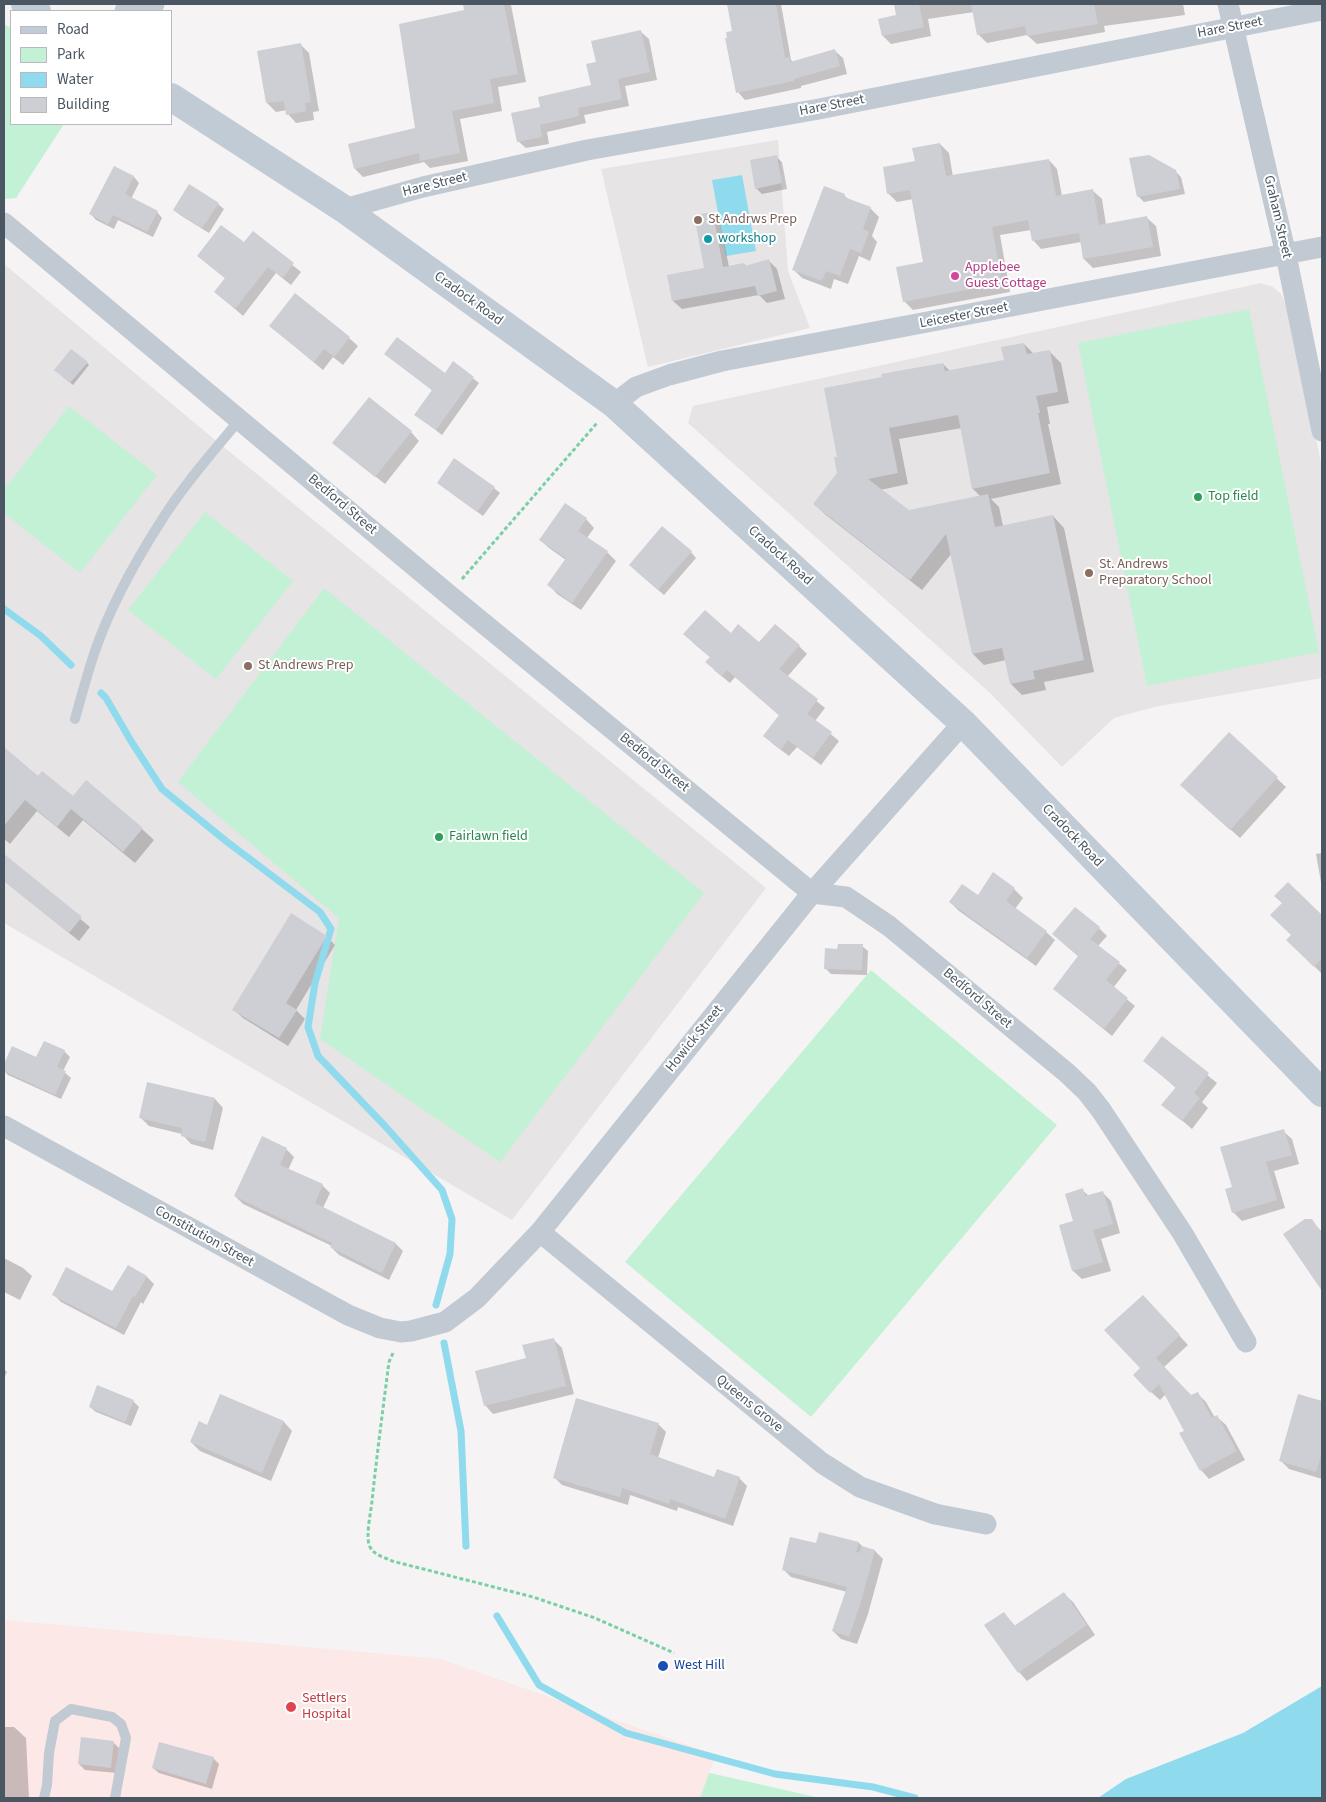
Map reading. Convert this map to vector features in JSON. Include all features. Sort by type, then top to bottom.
[{"type":"main road","name":"Cradock Road","points":[[172,98],[344,209],[614,404],[963,723],[1322,1093]]},
{"type":"street","points":[[129,10],[154,4]]},
{"type":"street","name":"Graham Street","points":[[1228,4],[1286,255],[1322,431]]},
{"type":"street","name":"Hare Street","points":[[344,209],[423,187],[587,150],[819,109],[1322,10]]},
{"type":"street","name":"Bedford Street","points":[[4,223],[449,595],[812,893],[846,897],[889,926],[1067,1073],[1087,1092],[1101,1110],[1183,1234],[1246,1342]]},
{"type":"street","name":"Leicester Street","points":[[614,404],[636,387],[669,375],[722,361],[1322,247]]},
{"type":"street","name":"Howick Street","points":[[406,1332],[445,1322],[478,1298],[540,1232],[812,893],[963,723]]},
{"type":"street","name":"Constitution Street","points":[[4,1126],[348,1315],[380,1328],[406,1332]]},
{"type":"street","name":"Queens Grove","points":[[540,1232],[822,1463],[860,1487],[936,1514],[986,1524]]},
{"type":"lane","points":[[75,719],[95,652],[110,614],[131,572],[163,517],[187,484],[240,419]]},
{"type":"lane","points":[[44,1798],[55,1721],[71,1709],[112,1717],[121,1724],[126,1738],[115,1798]]},
{"type":"path","points":[[449,595],[614,404]]},
{"type":"path","points":[[406,1332],[389,1362],[369,1527],[368,1542],[371,1549],[377,1554],[392,1560],[542,1600],[595,1618],[674,1653]]},
{"type":"shaded area","name":"St Andrws Prep","points":[[778,140],[788,271],[810,328],[648,367],[601,169]]},
{"type":"shaded area","name":"St Andrews Prep","points":[[4,264],[220,444],[766,888],[512,1220],[4,923]]},
{"type":"shaded area","name":"St. Andrews Preparatory School","points":[[1261,283],[1273,287],[1281,294],[1292,316],[1322,468],[1322,678],[1154,707],[1114,718],[1062,767],[990,693],[688,423],[693,406]]},
{"type":"shaded area","name":"Settlers Hospital","points":[[4,1620],[440,1659],[716,1755],[700,1798],[4,1798]]},
{"type":"green space","points":[[4,24],[10,27],[10,125],[63,125],[16,198],[4,199]]},
{"type":"green space","name":"Top field","points":[[1249,309],[1319,652],[1147,686],[1078,343]]},
{"type":"green space","points":[[69,406],[157,475],[80,573],[4,513],[4,490]]},
{"type":"green space","points":[[205,512],[293,581],[216,679],[128,610]]},
{"type":"green space","name":"Fairlawn field","points":[[324,588],[704,893],[500,1162],[320,1039],[339,918],[178,782]]},
{"type":"green space","points":[[871,970],[1057,1125],[811,1417],[625,1262]]},
{"type":"green space","points":[[710,1773],[820,1798],[700,1798]]},
{"type":"water","points":[[742,175],[756,251],[726,256],[712,180]]},
{"type":"water","points":[[1322,1686],[1322,1798],[1098,1798],[1126,1779],[1243,1733]]},
{"type":"building","points":[[463,4],[504,4],[518,74],[490,79],[494,103],[452,111],[460,153],[420,161],[419,153],[354,169],[348,144],[415,128],[399,24],[464,10]]},
{"type":"building","points":[[727,4],[776,4],[785,58],[789,57],[790,62],[835,49],[840,66],[794,79],[794,81],[736,93],[725,38],[727,38],[726,32],[732,31]]},
{"type":"building","points":[[894,4],[919,4],[924,27],[882,36],[878,19],[896,15]]},
{"type":"building","points":[[971,4],[1094,4],[1098,24],[1027,36],[1025,26],[977,35]]},
{"type":"building","points":[[641,30],[650,72],[618,79],[622,99],[578,108],[579,116],[540,125],[542,137],[517,142],[511,113],[540,107],[538,97],[591,85],[586,64],[596,62],[591,41]]},
{"type":"building","points":[[301,43],[311,102],[305,103],[306,111],[286,115],[284,101],[266,103],[257,51]]},
{"type":"building","points":[[940,143],[946,176],[1049,159],[1056,196],[1093,189],[1099,225],[1147,216],[1153,247],[1083,259],[1079,233],[1032,241],[1028,220],[992,227],[1002,283],[903,302],[896,267],[923,262],[910,190],[887,194],[883,167],[915,161],[912,148]]},
{"type":"building","points":[[777,155],[782,183],[755,189],[750,160]]},
{"type":"building","points":[[1149,155],[1176,170],[1180,189],[1137,197],[1129,158]]},
{"type":"building","points":[[114,166],[134,176],[125,194],[158,211],[147,232],[113,215],[108,224],[89,214]]},
{"type":"building","points":[[189,184],[219,203],[202,228],[173,210]]},
{"type":"building","points":[[824,186],[845,194],[844,197],[871,207],[863,229],[869,232],[861,253],[850,249],[840,276],[826,271],[822,281],[792,270]]},
{"type":"building","name":"workshop","points":[[713,212],[723,267],[744,263],[745,266],[769,259],[777,291],[758,296],[755,286],[672,301],[667,275],[704,268],[694,215]]},
{"type":"building","points":[[221,225],[244,242],[253,231],[294,263],[283,278],[268,267],[235,309],[214,292],[225,278],[197,256]]},
{"type":"building","points":[[295,293],[350,337],[334,357],[324,349],[314,362],[269,326]]},
{"type":"building","points":[[397,337],[445,373],[453,361],[474,377],[436,430],[414,415],[432,390],[384,354]]},
{"type":"building","points":[[1024,343],[1027,354],[1050,350],[1058,392],[1036,396],[1050,473],[972,489],[958,415],[889,428],[898,473],[868,479],[909,510],[988,494],[995,527],[1053,515],[1084,660],[1033,671],[1035,679],[1010,684],[1002,648],[972,654],[946,534],[910,580],[813,504],[837,473],[834,457],[837,457],[824,388],[882,377],[881,374],[943,363],[945,371],[1004,360],[1001,347]]},
{"type":"building","points":[[71,349],[88,362],[70,383],[54,370]]},
{"type":"building","points":[[369,397],[412,431],[375,477],[332,443]]},
{"type":"building","points":[[454,458],[495,487],[477,512],[437,483]]},
{"type":"building","points":[[565,503],[587,518],[578,531],[608,551],[572,603],[547,585],[566,558],[539,540]]},
{"type":"building","points":[[662,526],[692,551],[658,590],[629,565]]},
{"type":"building","points":[[705,610],[731,633],[738,624],[759,642],[775,624],[800,645],[779,669],[818,699],[807,714],[832,732],[813,758],[788,740],[781,750],[763,736],[779,715],[727,670],[722,676],[705,662],[710,657],[683,634]]},
{"type":"building","points":[[1229,732],[1278,777],[1230,830],[1180,785]]},
{"type":"building","points":[[4,747],[38,776],[42,771],[73,796],[86,780],[143,828],[123,852],[71,809],[57,827],[25,800],[4,826]]},
{"type":"building","points":[[4,854],[82,917],[69,933],[4,881]]},
{"type":"building","points":[[993,872],[1015,888],[1006,901],[1047,931],[1027,958],[949,902],[962,884],[978,895]]},
{"type":"building","points":[[1288,882],[1322,915],[1322,958],[1314,967],[1286,940],[1291,935],[1270,915],[1282,903],[1274,896]]},
{"type":"building","points":[[1075,907],[1100,927],[1090,939],[1120,962],[1106,980],[1128,998],[1104,1029],[1053,989],[1078,956],[1052,934]]},
{"type":"building","points":[[291,913],[327,936],[286,1003],[297,1010],[279,1038],[232,1010]]},
{"type":"building","points":[[838,944],[863,944],[862,970],[824,969],[825,948],[837,949]]},
{"type":"building","points":[[1162,1036],[1209,1073],[1194,1093],[1200,1098],[1182,1121],[1161,1105],[1176,1087],[1143,1061]]},
{"type":"building","points":[[44,1041],[65,1050],[57,1067],[66,1071],[55,1095],[4,1071],[4,1064],[12,1046],[36,1057]]},
{"type":"building","points":[[147,1082],[215,1098],[205,1142],[181,1136],[182,1128],[139,1118]]},
{"type":"building","points":[[1284,1129],[1292,1155],[1266,1162],[1277,1200],[1232,1213],[1225,1189],[1232,1187],[1220,1147]]},
{"type":"building","points":[[262,1136],[287,1148],[280,1165],[323,1184],[315,1203],[396,1243],[382,1273],[330,1247],[332,1243],[234,1196]]},
{"type":"building","points":[[1083,1188],[1085,1196],[1103,1191],[1113,1224],[1093,1230],[1103,1262],[1072,1271],[1059,1225],[1073,1221],[1065,1194]]},
{"type":"building","points":[[1305,1219],[1312,1219],[1322,1234],[1322,1291],[1283,1234]]},
{"type":"building","points":[[128,1265],[147,1276],[135,1297],[133,1296],[116,1328],[52,1295],[66,1267],[112,1291]]},
{"type":"building","points":[[1143,1295],[1180,1335],[1156,1358],[1191,1395],[1198,1392],[1212,1418],[1217,1415],[1237,1451],[1200,1471],[1179,1433],[1184,1431],[1159,1384],[1150,1393],[1133,1375],[1140,1368],[1104,1330]]},
{"type":"building","points":[[554,1338],[566,1386],[484,1406],[475,1371],[526,1358],[522,1345]]},
{"type":"building","points":[[97,1385],[134,1400],[125,1422],[89,1407]]},
{"type":"building","points":[[220,1394],[284,1421],[262,1473],[190,1442],[199,1421],[207,1425]]},
{"type":"building","points":[[1298,1394],[1322,1401],[1322,1452],[1316,1472],[1279,1461]]},
{"type":"building","points":[[576,1398],[659,1423],[650,1454],[714,1477],[717,1469],[740,1477],[725,1519],[670,1499],[669,1504],[622,1488],[620,1497],[553,1478]]},
{"type":"building","points":[[819,1532],[859,1542],[856,1552],[859,1553],[862,1546],[875,1550],[849,1637],[832,1631],[847,1587],[782,1570],[790,1537],[816,1543]]},
{"type":"building","points":[[1064,1592],[1087,1625],[1018,1673],[984,1625],[1004,1612],[1014,1626]]},
{"type":"building","points":[[81,1737],[114,1741],[111,1768],[78,1764]]},
{"type":"building","points":[[159,1742],[214,1757],[206,1784],[152,1768]]},
{"type":"waterway","points":[[4,609],[41,636],[71,665]]},
{"type":"waterway","points":[[101,693],[106,698],[162,789],[226,841],[320,912],[331,929],[315,983],[308,1027],[318,1056],[385,1126],[442,1190],[452,1219],[450,1254],[436,1305]]},
{"type":"waterway","points":[[444,1343],[461,1431],[466,1546]]},
{"type":"waterway","points":[[497,1616],[539,1685],[626,1733],[775,1774],[873,1787],[915,1798]]},
{"type":"place","name":"St Andrws Prep","points":[[698,220]]},
{"type":"place","name":"workshop","points":[[708,239]]},
{"type":"place","name":"Applebee Guest Cottage","points":[[955,276]]},
{"type":"place","name":"Top field","points":[[1198,497]]},
{"type":"place","name":"St. Andrews Preparatory School","points":[[1089,573]]},
{"type":"place","name":"St Andrews Prep","points":[[248,666]]},
{"type":"place","name":"Fairlawn field","points":[[439,837]]},
{"type":"place","name":"West Hill","points":[[663,1666]]},
{"type":"place","name":"Settlers Hospital","points":[[291,1707]]}]
